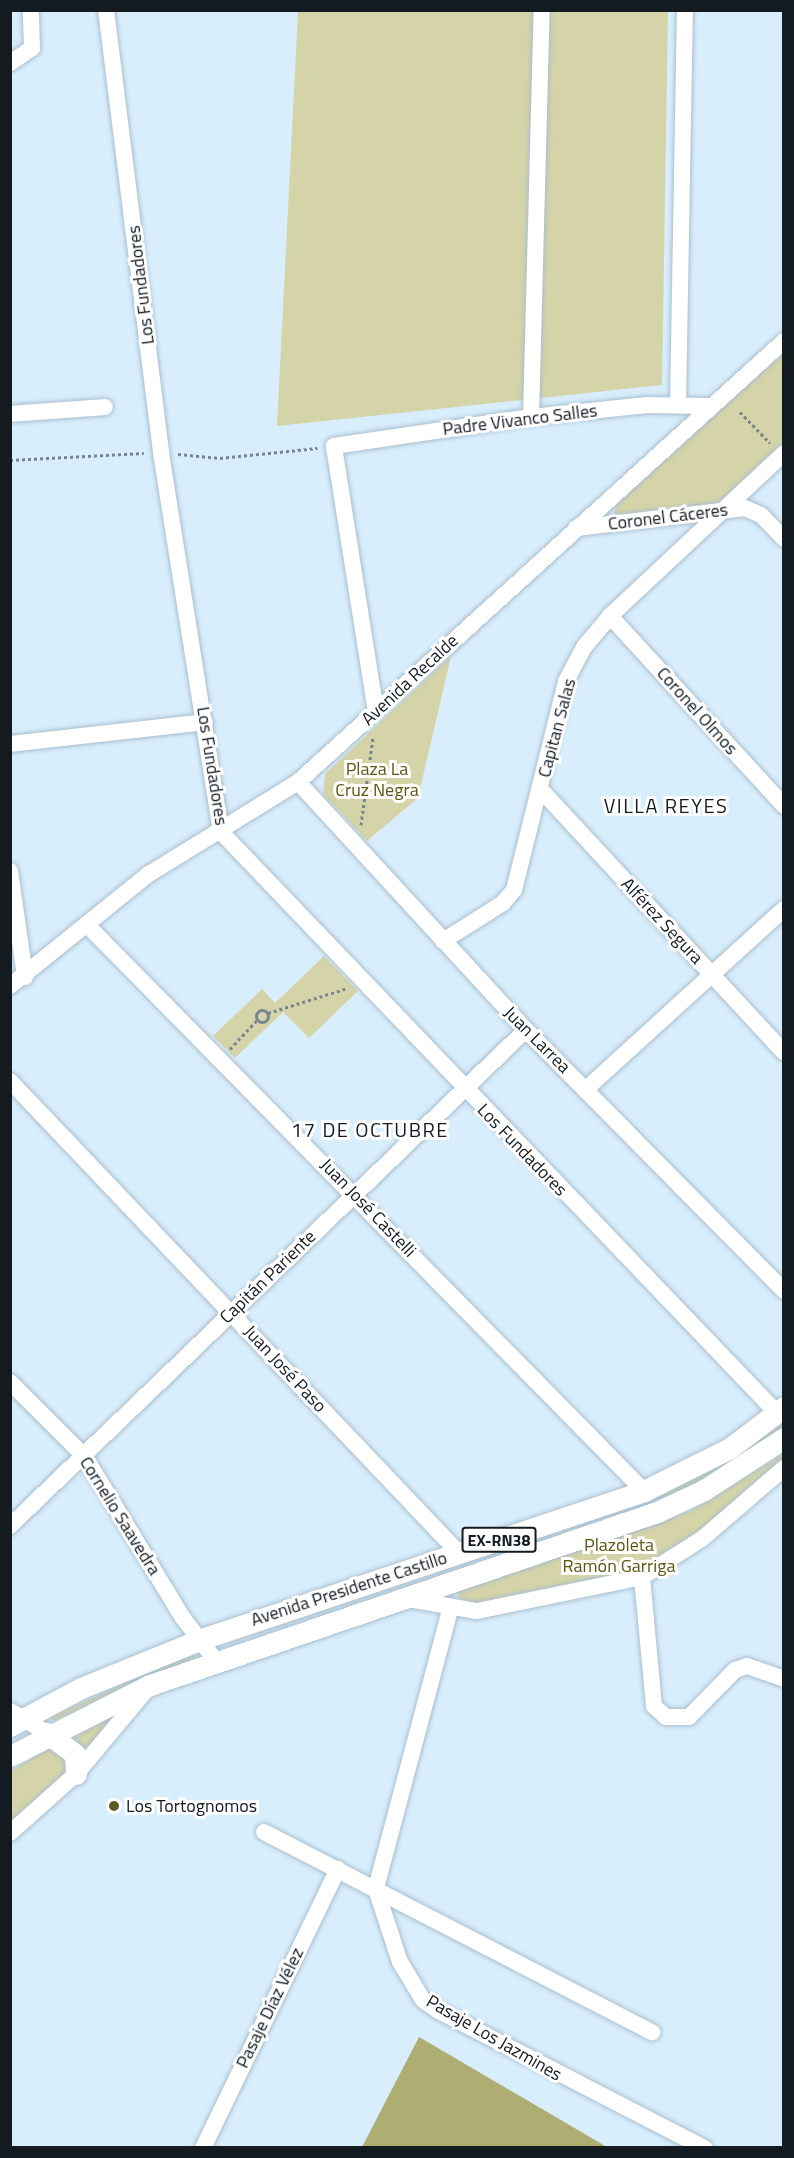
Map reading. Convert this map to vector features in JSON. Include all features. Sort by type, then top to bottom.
[{"type":"main road","name":"Avenida Presidente Castillo","points":[[13,1719],[199,1640],[644,1491],[730,1448],[780,1410]]},
{"type":"main road","name":"Avenida Presidente Castillo","points":[[10,1756],[47,1733],[150,1685],[657,1512],[704,1490],[783,1438]]},
{"type":"main road","points":[[47,1733],[75,1754],[76,1774]]},
{"type":"street","points":[[10,63],[32,48],[31,10]]},
{"type":"street","name":"Los Fundadores","points":[[106,10],[161,453],[221,832],[463,1089],[780,1410]]},
{"type":"street","points":[[531,417],[542,10]]},
{"type":"street","points":[[678,405],[685,10]]},
{"type":"street","name":"Avenida Recalde","points":[[10,986],[26,977],[89,927],[149,874],[221,832],[298,782],[708,406],[783,341]]},
{"type":"street","name":"Padre Vivanco Salles","points":[[376,712],[334,446],[531,417],[678,405],[708,406]]},
{"type":"street","points":[[10,414],[105,407]]},
{"type":"street","name":"Capitan Salas","points":[[443,941],[514,890],[541,790],[566,681],[610,616],[783,454]]},
{"type":"street","name":"Coronel Cáceres","points":[[576,528],[744,508],[761,515],[783,539]]},
{"type":"street","name":"Coronel Olmos","points":[[610,616],[783,806]]},
{"type":"street","points":[[10,744],[205,722]]},
{"type":"street","name":"Juan Larrea","points":[[298,782],[526,1030],[783,1291]]},
{"type":"street","name":"Alférez Segura","points":[[541,790],[783,1052]]},
{"type":"street","points":[[10,871],[26,977]]},
{"type":"street","points":[[586,1089],[783,909]]},
{"type":"street","name":"Juan José Castelli","points":[[89,927],[644,1491]]},
{"type":"street","name":"Capitán Pariente","points":[[10,1526],[85,1457],[231,1312],[526,1030]]},
{"type":"street","name":"Juan José Paso","points":[[10,1082],[459,1553]]},
{"type":"street","name":"Cornelio Saavedra","points":[[10,1382],[85,1457],[199,1640],[216,1661]]},
{"type":"street","points":[[402,1598],[450,1610],[477,1611],[642,1577],[703,1538],[783,1468]]},
{"type":"street","points":[[642,1577],[659,1712],[673,1719],[689,1717],[735,1670],[747,1666],[783,1679]]},
{"type":"street","points":[[376,1889],[450,1610]]},
{"type":"street","points":[[10,1833],[76,1774],[150,1685]]},
{"type":"street","points":[[13,1719],[47,1733]]},
{"type":"street","points":[[264,1832],[652,2032]]},
{"type":"street","name":"Pasaje Díaz Vélez","points":[[203,2148],[338,1869]]},
{"type":"street","name":"Pasaje Los Jazmines","points":[[376,1889],[400,1962],[423,2000],[591,2093],[705,2148]]},
{"type":"path","points":[[740,412],[783,454]]},
{"type":"path","points":[[354,843],[366,802],[376,712]]},
{"type":"path","points":[[221,1059],[258,1019],[259,1011],[268,1013],[330,991],[367,986]]},
{"type":"path","points":[[258,1019],[265,1021],[268,1013]]},
{"type":"green space","points":[[298,11],[668,11],[662,385],[277,426]]},
{"type":"green space","points":[[783,353],[783,444],[718,503],[614,515],[615,506]]},
{"type":"green space","name":"Plaza La Cruz Negra","points":[[451,656],[418,798],[367,841],[323,794],[325,774]]},
{"type":"green space","points":[[324,956],[358,991],[309,1038],[283,1012],[235,1058],[213,1036],[262,989],[275,1003]]},
{"type":"green space","points":[[783,1421],[783,1428],[749,1454],[681,1491],[224,1643],[632,1506],[715,1469]]},
{"type":"green space","name":"Plazoleta Ramón Garriga","points":[[783,1454],[783,1460],[697,1533],[630,1573],[472,1606],[462,1603],[458,1595],[459,1590],[688,1512]]},
{"type":"green space","points":[[192,1654],[196,1657],[54,1721],[49,1717]]},
{"type":"green space","points":[[109,1716],[110,1725],[86,1754],[72,1735]]},
{"type":"green space","points":[[50,1747],[66,1756],[66,1774],[11,1826],[11,1771]]},
{"type":"shaded area","points":[[419,2037],[607,2147],[362,2147]]},
{"type":"place","name":"Los Tortognomos","points":[[114,1806]]},
{"type":"district","name":"VILLA REYES","points":[[666,805]]},
{"type":"district","name":"17 DE OCTUBRE","points":[[370,1129]]}]
